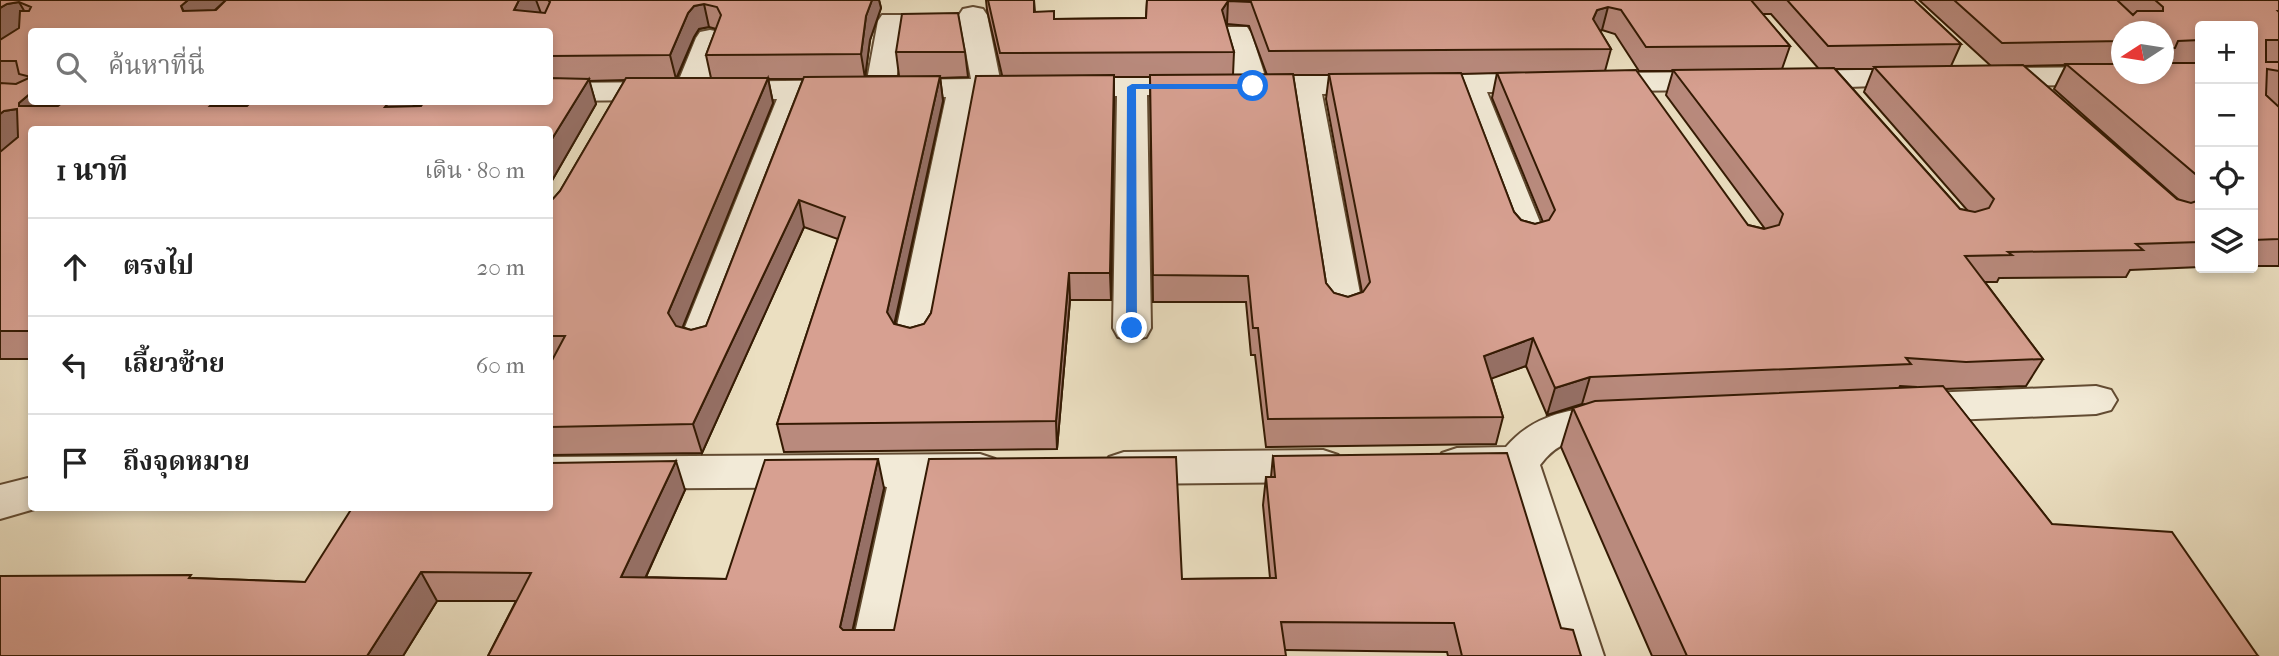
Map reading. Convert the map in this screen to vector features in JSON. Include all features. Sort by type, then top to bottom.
[{"type":"street","points":[[913,340],[975,88],[973,15]]},
{"type":"street","points":[[880,89],[892,20]]},
{"type":"street","points":[[1237,33],[1253,86]]},
{"type":"street","points":[[690,90],[710,38]]},
{"type":"street","points":[[1784,51],[1861,111]]},
{"type":"street","points":[[1609,52],[1664,117]]},
{"type":"street","points":[[553,92],[1470,86],[1821,80],[1972,68],[2018,76],[2183,69]]},
{"type":"street","points":[[2018,76],[2049,104]]},
{"type":"street","points":[[1306,86],[1343,309]]},
{"type":"street","points":[[1470,86],[1528,237]]},
{"type":"street","points":[[1132,87],[1132,328]]},
{"type":"street","points":[[699,342],[796,89]]},
{"type":"street","points":[[602,125],[622,91]]},
{"type":"street","points":[[1867,409],[2096,400]]},
{"type":"street","points":[[1518,463],[1535,440],[1546,431],[1582,422],[1650,419]]},
{"type":"street","points":[[1421,465],[1518,463]]},
{"type":"street","points":[[1518,463],[1579,656]]},
{"type":"street","points":[[1091,469],[1366,465]]},
{"type":"street","points":[[553,473],[1022,470]]},
{"type":"street","points":[[874,656],[912,471]]},
{"type":"street","points":[[0,502],[28,494]]},
{"type":"building","points":[[0,0],[188,0],[181,6],[183,11],[216,10],[226,0],[519,0],[514,10],[545,13],[550,2],[548,0],[872,0],[866,16],[861,54],[706,55],[721,15],[717,7],[704,4],[694,6],[688,13],[670,55],[553,56],[553,28],[28,28],[28,76],[19,74],[16,61],[0,61],[0,40],[19,28],[20,11],[29,11],[31,7],[19,2],[0,8]]},
{"type":"building","points":[[988,0],[1034,0],[1034,12],[1054,11],[1054,19],[1146,18],[1147,0],[1751,0],[1790,46],[1646,47],[1621,10],[1608,7],[1597,10],[1593,19],[1611,49],[1269,51],[1251,2],[1228,1],[1222,10],[1234,52],[1000,53]]},
{"type":"building","points":[[1787,0],[1914,0],[1961,44],[1828,46]]},
{"type":"building","points":[[1954,0],[2117,0],[2133,15],[2137,11],[2163,11],[2163,7],[2155,0],[2279,0],[2279,40],[2266,40],[2266,62],[2279,62],[2279,71],[2267,69],[2266,95],[2279,107],[2279,239],[2258,240],[2258,21],[2195,21],[2195,40],[2178,41],[2175,48],[2174,21],[2111,21],[2111,41],[2002,43]]},
{"type":"building","points":[[958,13],[965,52],[896,52],[902,14]]},
{"type":"building","points":[[2174,63],[2195,63],[2195,174],[2066,64],[2111,64],[2111,84],[2174,84]]},
{"type":"building","points":[[2023,65],[2177,199],[2195,202],[2195,242],[2136,244],[2143,250],[2008,252],[2012,255],[1965,256],[2043,359],[1966,362],[1906,358],[1911,364],[1590,377],[1555,388],[1533,338],[1484,356],[1503,417],[1268,419],[1258,328],[1253,328],[1248,276],[1153,275],[1150,75],[1293,74],[1326,283],[1334,293],[1348,297],[1363,292],[1370,282],[1329,74],[1461,73],[1514,212],[1521,220],[1535,224],[1549,220],[1555,210],[1497,73],[1636,70],[1748,225],[1764,229],[1779,225],[1783,214],[1673,70],[1834,68],[1960,209],[1975,212],[1989,208],[1994,199],[1874,67]]},
{"type":"building","points":[[1114,75],[1110,273],[1069,273],[1056,421],[777,424],[845,217],[799,200],[693,424],[553,427],[553,358],[565,336],[553,336],[553,199],[626,78],[768,78],[668,313],[676,326],[691,330],[706,326],[804,77],[940,76],[887,312],[894,324],[910,328],[924,324],[931,313],[976,76]]},
{"type":"building","points":[[28,78],[28,95],[19,106],[387,105],[385,107],[553,105],[553,78],[589,79],[553,137],[553,126],[28,126],[28,331],[0,331],[0,152],[18,137],[17,109],[0,114],[0,83],[16,84]]},
{"type":"building","points":[[1943,386],[2052,524],[2172,532],[2258,656],[1687,656],[1573,408],[1595,401]]},
{"type":"building","points":[[1507,453],[1561,628],[1573,630],[1581,656],[1462,656],[1454,623],[1281,622],[1286,656],[488,656],[531,573],[421,572],[367,656],[0,656],[0,576],[191,575],[189,578],[305,582],[350,511],[553,511],[553,463],[676,461],[621,577],[726,579],[765,460],[878,459],[840,627],[843,630],[894,630],[929,459],[1176,457],[1182,579],[1276,578],[1266,477],[1275,477],[1273,456]]},
{"type":"route","points":[[1132,328],[1132,87],[1253,86]]}]
